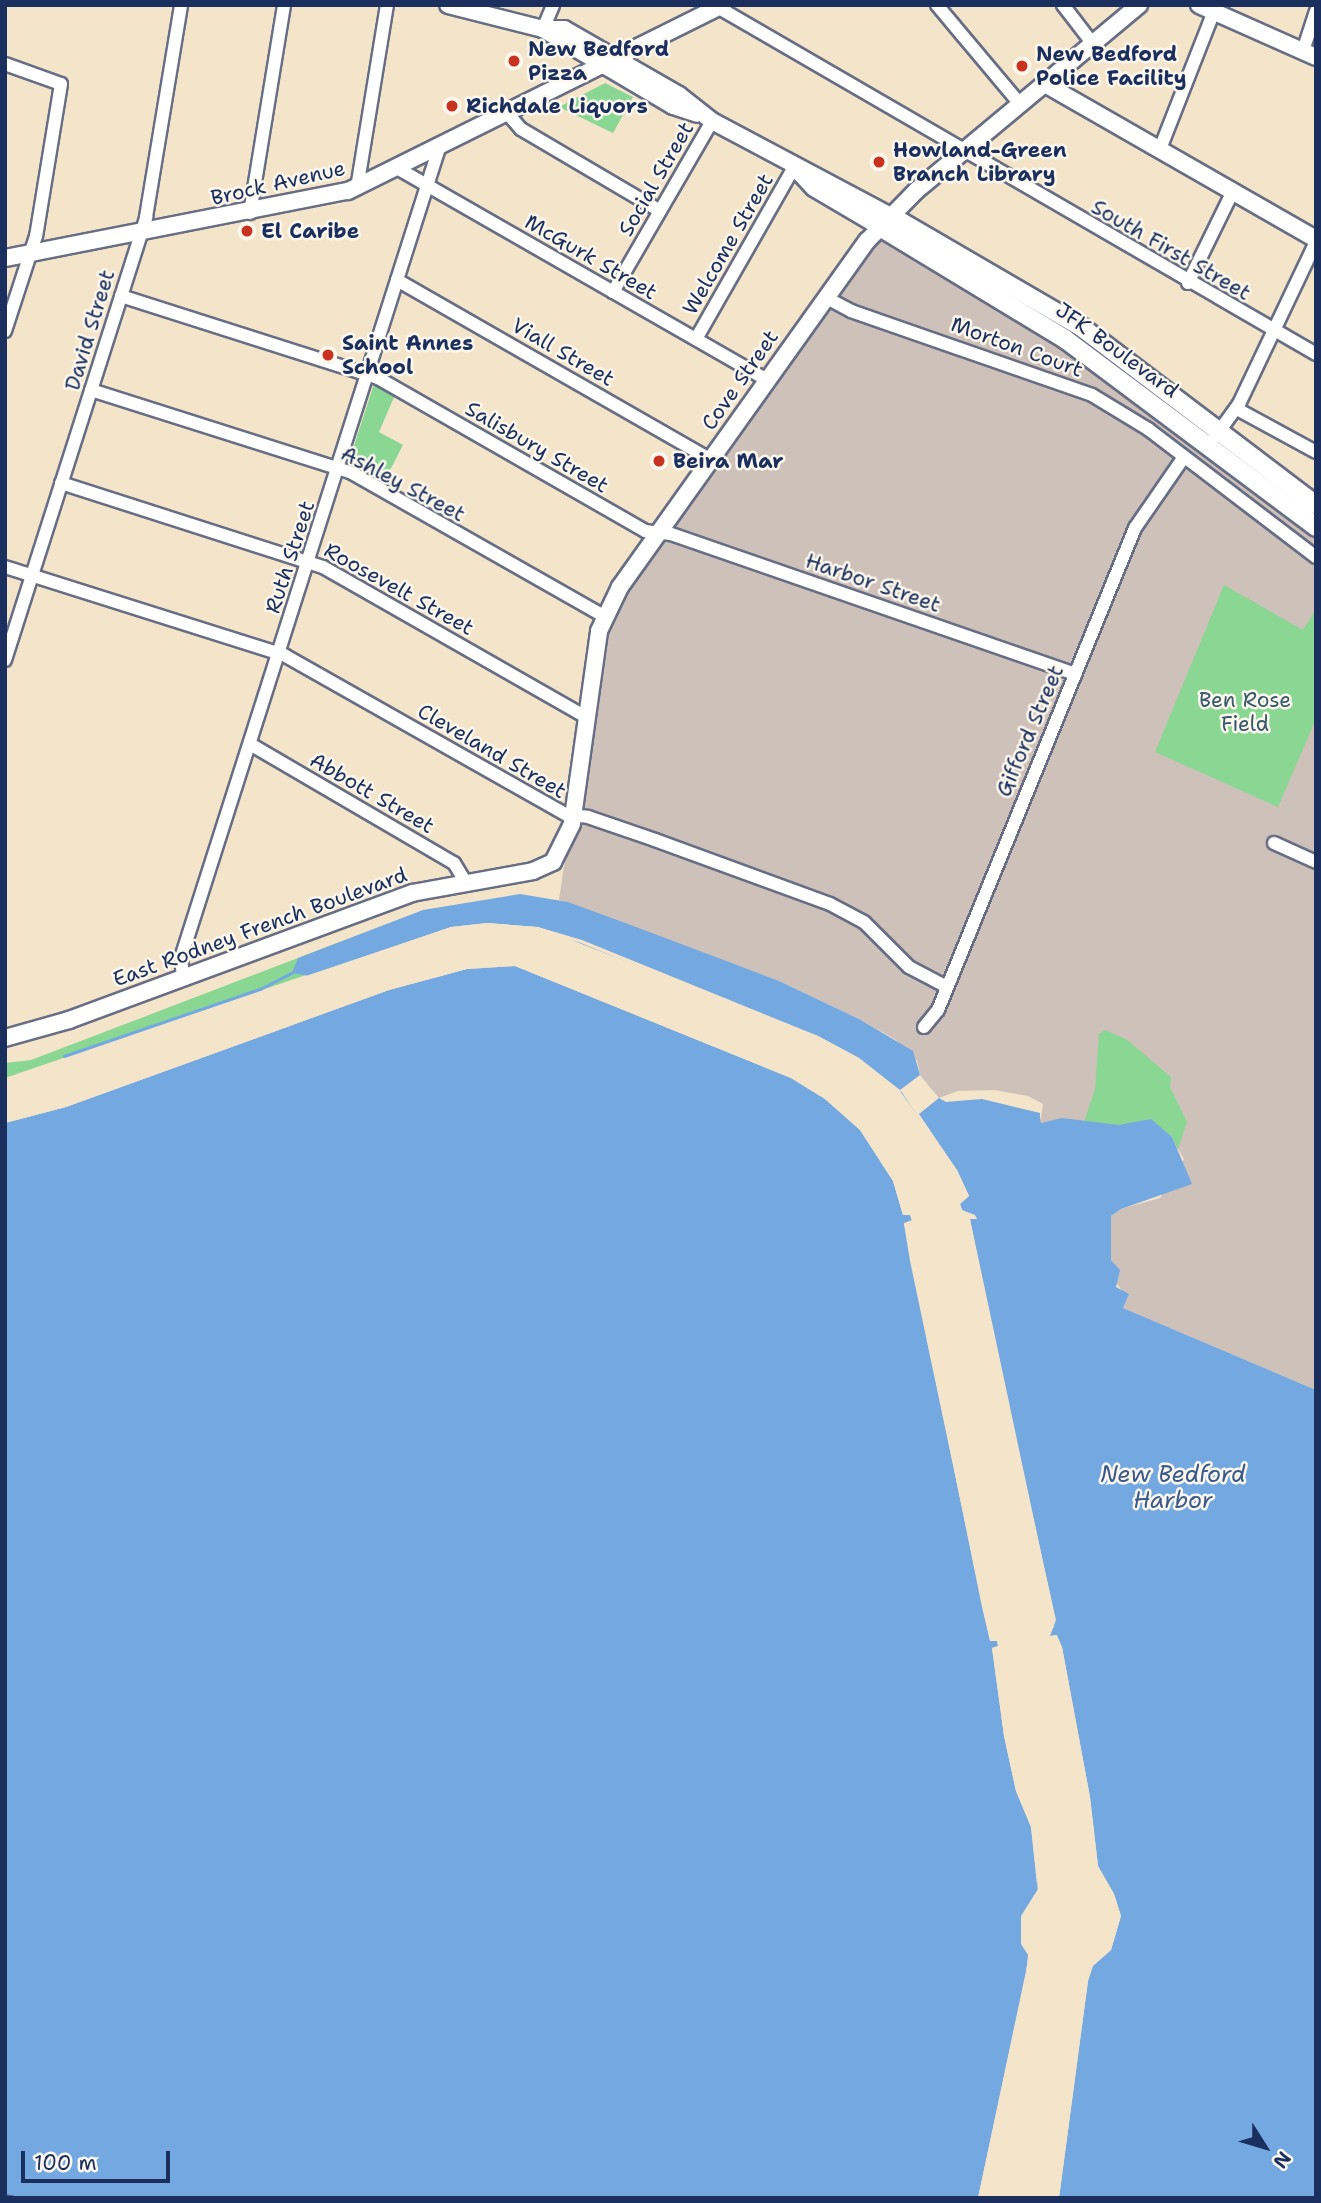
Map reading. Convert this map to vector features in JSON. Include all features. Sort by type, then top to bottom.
[{"type":"main road","points":[[447,5],[543,29],[564,29],[611,63],[679,95],[707,118],[793,167],[814,188],[885,221]]},
{"type":"main road","name":"Cove Street","points":[[533,871],[559,855],[573,818],[586,717],[604,616],[710,458],[825,297],[885,221],[963,151],[1139,5]]},
{"type":"main road","name":"Brock Avenue","points":[[5,258],[250,213],[357,188],[611,63],[718,6]]},
{"type":"main road","points":[[1210,8],[1310,54]]},
{"type":"main road","points":[[1045,84],[1316,241]]},
{"type":"main road","name":"JFK Boulevard","points":[[885,221],[1061,314],[1316,505]]},
{"type":"main road","name":"JFK Boulevard","points":[[885,221],[1065,339],[1316,527]]},
{"type":"main road","name":"East Rodney French Boulevard","points":[[5,1038],[69,1020],[412,892],[533,871]]},
{"type":"street","name":"David Street","points":[[5,660],[141,233],[181,5]]},
{"type":"street","points":[[250,213],[284,5]]},
{"type":"street","points":[[357,188],[387,5]]},
{"type":"street","points":[[543,29],[553,5]]},
{"type":"street","points":[[937,5],[1020,104]]},
{"type":"street","points":[[1063,5],[1094,44]]},
{"type":"street","name":"South First Street","points":[[718,6],[1188,283],[1316,354]]},
{"type":"street","points":[[1160,149],[1210,8]]},
{"type":"street","points":[[1310,54],[1316,11]]},
{"type":"street","points":[[5,64],[61,83],[30,254],[5,331]]},
{"type":"street","points":[[508,114],[521,129],[660,211]]},
{"type":"street","name":"Social Street","points":[[613,292],[660,211],[707,118]]},
{"type":"street","name":"Ruth Street","points":[[183,977],[181,958],[439,148]]},
{"type":"street","name":"Welcome Street","points":[[696,339],[793,167]]},
{"type":"street","name":"McGurk Street","points":[[397,168],[766,379]]},
{"type":"street","points":[[1188,283],[1233,191]]},
{"type":"street","points":[[1208,446],[1237,409],[1316,241]]},
{"type":"street","name":"Viall Street","points":[[397,280],[710,458]]},
{"type":"street","name":"Salisbury Street","points":[[121,296],[368,375],[645,531],[658,533]]},
{"type":"street","name":"Morton Court","points":[[825,297],[851,311],[1073,387],[1129,417],[1316,556]]},
{"type":"street","name":"Ashley Street","points":[[91,390],[338,468],[604,616]]},
{"type":"street","points":[[1237,409],[1316,452]]},
{"type":"street","name":"Gifford Street","points":[[924,1027],[938,1010],[1135,528],[1184,457]]},
{"type":"street","name":"Roosevelt Street","points":[[61,483],[308,561],[586,717]]},
{"type":"street","name":"Harbor Street","points":[[658,533],[1075,674]]},
{"type":"street","name":"Cleveland Street","points":[[5,567],[32,573],[183,626],[279,653],[573,818],[588,817],[831,904],[864,922],[909,967],[947,987]]},
{"type":"street","name":"Abbott Street","points":[[250,744],[454,863],[466,883]]},
{"type":"street","points":[[1274,843],[1316,863]]},
{"type":"shaded area","points":[[880,227],[975,283],[1316,527],[1316,1390],[1123,1308],[1124,1294],[1115,1281],[1119,1270],[1111,1260],[1108,1239],[1111,1216],[1121,1209],[1160,1198],[1184,1159],[1178,1149],[1084,1122],[1062,1119],[1040,1123],[939,1098],[920,1075],[917,1061],[896,1040],[859,1019],[779,981],[559,900],[599,631]]},
{"type":"green space","points":[[605,83],[633,97],[613,133],[559,107]]},
{"type":"green space","points":[[374,384],[395,395],[379,432],[403,445],[386,478],[350,458]]},
{"type":"green space","name":"Ben Rose Field","points":[[1224,585],[1303,630],[1316,609],[1316,719],[1278,807],[1155,752]]},
{"type":"green space","points":[[382,926],[350,960],[5,1078],[5,1063],[31,1060]]},
{"type":"green space","points":[[1105,1030],[1126,1039],[1171,1077],[1170,1087],[1187,1122],[1178,1149],[1172,1137],[1151,1119],[1118,1125],[1084,1122],[1095,1089],[1099,1034]]},
{"type":"water","name":"New Bedford Harbor","points":[[520,894],[568,902],[636,927],[779,981],[859,1019],[913,1051],[920,1075],[939,1098],[959,1095],[1040,1105],[1041,1123],[1062,1118],[1118,1125],[1151,1119],[1172,1137],[1192,1184],[1121,1209],[1111,1216],[1111,1260],[1120,1270],[1116,1287],[1129,1294],[1123,1308],[1316,1390],[1316,2198],[1059,2198],[1088,1981],[1093,1966],[1111,1950],[1121,1916],[1114,1894],[1098,1866],[1090,1797],[1062,1647],[1057,1635],[1050,1636],[1049,1629],[1054,1627],[1050,1595],[970,1219],[977,1219],[975,1215],[962,1210],[960,1204],[969,1196],[957,1170],[900,1091],[859,1058],[818,1036],[538,927],[487,923],[451,927],[309,976],[292,973],[298,958],[423,910]]},
{"type":"water","points":[[515,966],[791,1078],[825,1099],[860,1130],[893,1181],[903,1215],[910,1215],[912,1221],[904,1224],[910,1261],[990,1641],[997,1640],[998,1646],[992,1648],[1004,1736],[1016,1791],[1031,1827],[1038,1889],[1021,1916],[1021,1944],[1028,1955],[1026,1974],[978,2198],[5,2198],[5,1123],[66,1107],[389,990],[467,969]]},
{"type":"pier","points":[[487,923],[538,927],[582,940],[818,1036],[859,1058],[900,1090],[920,1075],[939,1098],[919,1114],[957,1170],[969,1196],[960,1204],[962,1210],[977,1219],[970,1219],[992,1332],[1056,1620],[1050,1636],[1056,1635],[1062,1647],[1090,1797],[1098,1866],[1114,1894],[1121,1916],[1111,1950],[1092,1966],[1088,1981],[1059,2198],[1056,2192],[1065,2109],[1084,1981],[1090,1964],[1108,1949],[1117,1917],[1094,1867],[1087,1797],[1058,1647],[1054,1639],[1049,1639],[1047,1626],[1053,1620],[988,1333],[966,1219],[970,1215],[959,1211],[957,1202],[965,1196],[954,1171],[901,1091],[899,1094],[846,1053],[581,943],[537,930],[487,927],[452,931],[310,979],[297,979],[451,927]]},
{"type":"pier","points":[[515,963],[793,1075],[827,1096],[862,1127],[896,1179],[905,1211],[913,1212],[916,1220],[908,1226],[958,1483],[993,1637],[1001,1640],[1002,1648],[995,1651],[1007,1736],[1019,1790],[1034,1826],[1038,1895],[1031,1827],[1016,1791],[1004,1736],[992,1648],[998,1646],[997,1641],[990,1641],[982,1607],[904,1223],[912,1220],[910,1215],[903,1215],[893,1181],[860,1130],[825,1099],[791,1078],[515,966],[467,969],[389,990],[66,1107],[5,1123],[388,987],[467,966]]},
{"type":"pier","points":[[994,1090],[1028,1096],[1043,1104],[1040,1123],[1040,1113],[982,1099],[946,1102],[939,1098],[958,1091]]},
{"type":"pier","points":[[1030,1952],[1006,2092],[987,2179],[978,2198]]},
{"type":"waterway","points":[[64,1056],[260,989],[292,973]]},
{"type":"ferry route","points":[[5,2195],[21,2198]]},
{"type":"place","name":"New Bedford Pizza","points":[[514,61]]},
{"type":"place","name":"New Bedford Police Facility","points":[[1022,66]]},
{"type":"place","name":"Richdale Liquors","points":[[452,106]]},
{"type":"place","name":"Howland-Green Branch Library","points":[[879,162]]},
{"type":"place","name":"El Caribe","points":[[247,231]]},
{"type":"place","name":"Saint Annes School","points":[[328,355]]},
{"type":"place","name":"Beira Mar","points":[[659,461]]}]
